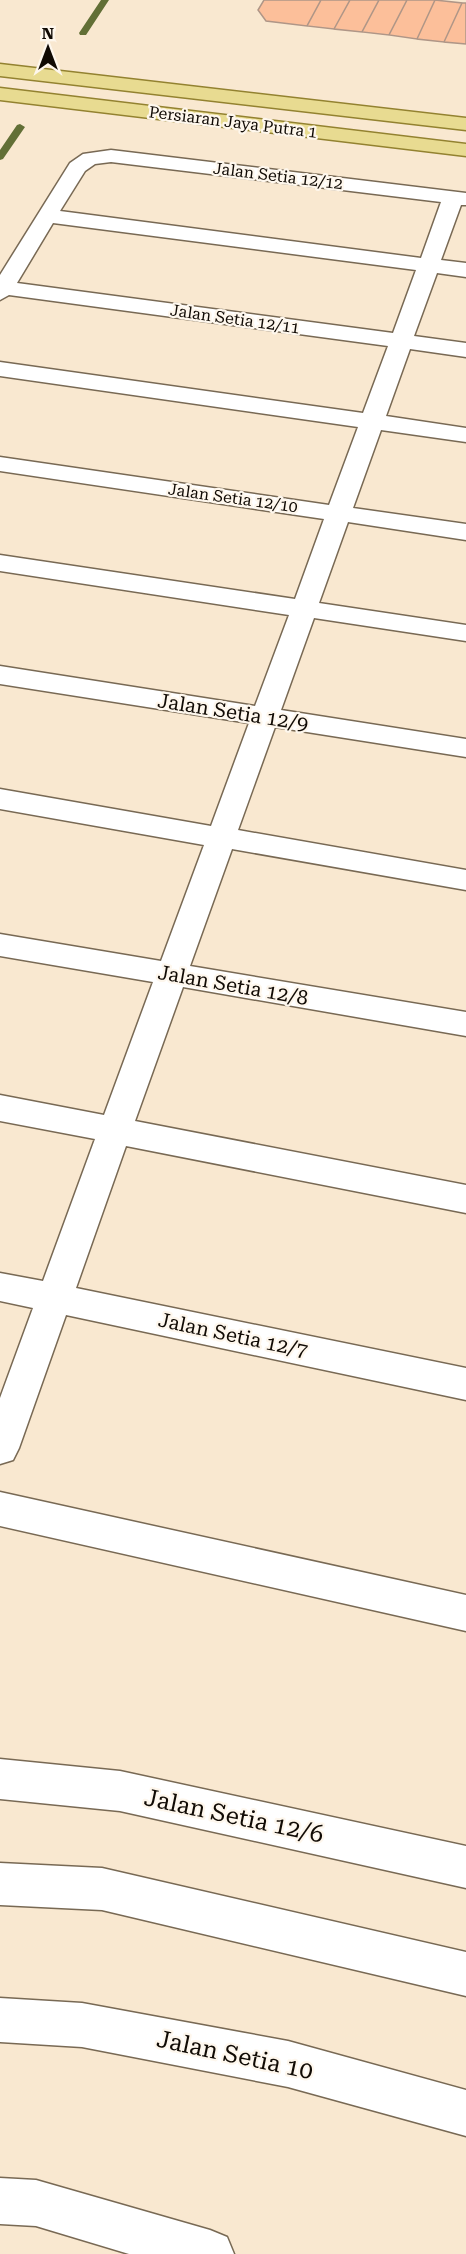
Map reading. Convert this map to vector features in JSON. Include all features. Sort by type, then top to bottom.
[{"type":"main road","name":"Persiaran Jaya Putra 1","points":[[0,70],[466,124]]},
{"type":"main road","name":"Persiaran Jaya Putra 1","points":[[0,94],[466,150]]},
{"type":"street","name":"Jalan Setia 12/12","points":[[47,216],[77,167],[90,158],[111,156],[460,199]]},
{"type":"street","points":[[0,1448],[401,341],[429,265],[460,199]]},
{"type":"street","points":[[2,290],[47,216],[466,270]]},
{"type":"street","name":"Jalan Setia 12/11","points":[[2,290],[466,350]]},
{"type":"street","points":[[0,369],[466,435]]},
{"type":"street","name":"Jalan Setia 12/10","points":[[0,464],[466,532]]},
{"type":"street","points":[[0,562],[466,633]]},
{"type":"street","name":"Jalan Setia 12/9","points":[[0,675],[466,748]]},
{"type":"street","points":[[0,799],[466,880]]},
{"type":"street","name":"Jalan Setia 12/8","points":[[0,945],[466,1024]]},
{"type":"street","points":[[0,1108],[466,1199]]},
{"type":"street","name":"Jalan Setia 12/7","points":[[0,1287],[466,1384]]},
{"type":"street","points":[[0,1509],[466,1613]]},
{"type":"street","name":"Jalan Setia 12/6","points":[[0,1779],[120,1791],[466,1867]]},
{"type":"street","points":[[0,1884],[102,1889],[466,1974]]},
{"type":"street","name":"Jalan Setia 10","points":[[0,2020],[82,2025],[288,2064],[466,2113]]},
{"type":"street","points":[[0,2201],[36,2203],[210,2254]]},
{"type":"building","points":[[264,0],[321,0],[307,26],[266,21],[258,10]]},
{"type":"building","points":[[321,0],[350,0],[334,29],[307,26]]},
{"type":"building","points":[[350,0],[379,0],[362,32],[334,29]]},
{"type":"building","points":[[379,0],[407,0],[389,35],[362,32]]},
{"type":"building","points":[[407,0],[435,0],[417,39],[389,35]]},
{"type":"building","points":[[435,0],[462,3],[444,42],[417,39]]},
{"type":"building","points":[[462,3],[466,3],[466,44],[444,42]]},
{"type":"waterway","points":[[83,33],[105,0]]},
{"type":"waterway","points":[[0,157],[20,127]]}]
